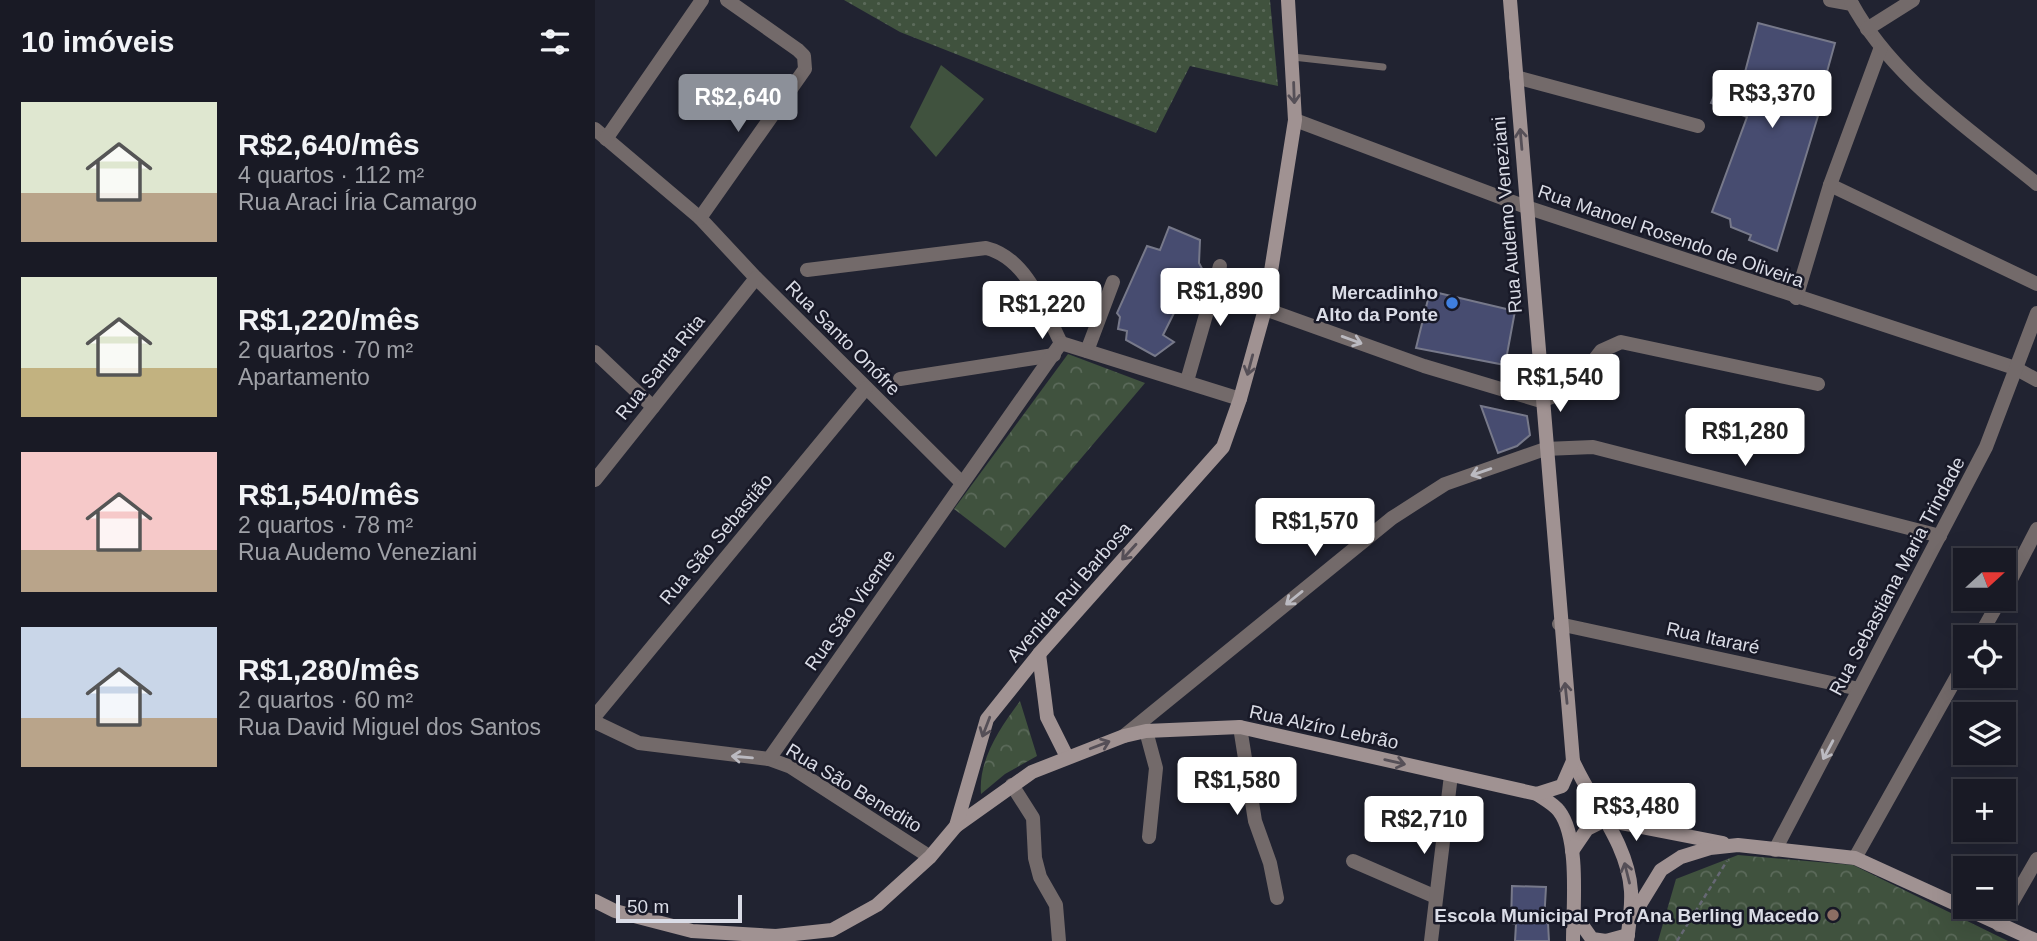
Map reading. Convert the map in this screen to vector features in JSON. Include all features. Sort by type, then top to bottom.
[{"type":"main road","name":"Avenida Rui Barbosa","points":[[595,901],[615,911],[692,930],[776,936],[832,930],[877,905],[930,857],[956,826],[987,719],[1039,654],[1223,447],[1240,399],[1265,309],[1295,120],[1288,0]]},
{"type":"main road","name":"Rua Audemo Veneziani","points":[[1510,0],[1559,624],[1573,761],[1605,820],[1628,873],[1631,892],[1628,932]]},
{"type":"main road","points":[[1039,654],[1047,717],[1067,757]]},
{"type":"main road","name":"Rua Alzíro Lebrão","points":[[956,826],[1032,772],[1124,736],[1146,731],[1240,727],[1538,794]]},
{"type":"main road","points":[[1538,794],[1562,786],[1573,761]]},
{"type":"main road","points":[[1538,794],[1558,809],[1566,822],[1572,851],[1573,941]]},
{"type":"main road","points":[[1572,851],[1587,829],[1605,820],[1738,845],[1855,858],[2036,941]]},
{"type":"main road","points":[[1573,911],[1592,939],[1606,941],[1628,932],[1661,870],[1681,857],[1710,848],[1738,845]]},
{"type":"street","points":[[601,134],[702,0]]},
{"type":"street","points":[[700,218],[799,78],[806,61],[798,50],[727,0]]},
{"type":"street","points":[[1830,0],[1851,2],[1867,29],[1902,72],[2037,184]]},
{"type":"street","points":[[1867,29],[1913,0]]},
{"type":"street","points":[[1796,298],[1830,185],[1881,47]]},
{"type":"street","points":[[1516,77],[1698,126]]},
{"type":"street","name":"Rua Manoel Rosendo de Oliveira","points":[[1295,120],[1526,207],[2015,368],[2037,380]]},
{"type":"street","name":"Rua Santo Onófre","points":[[601,134],[700,218],[756,278],[962,483]]},
{"type":"street","points":[[1830,185],[2037,284]]},
{"type":"street","points":[[807,270],[986,248],[1005,253],[1025,276],[1057,349]]},
{"type":"street","points":[[1187,381],[1220,266]]},
{"type":"street","name":"Rua Santa Rita","points":[[595,480],[756,278]]},
{"type":"street","points":[[1087,351],[1113,282]]},
{"type":"street","points":[[1265,309],[1423,366],[1541,401],[1571,390],[1601,351],[1621,342],[1818,384]]},
{"type":"street","name":"Rua Sebastiana Maria Trindade","points":[[1775,850],[1986,447],[2037,313]]},
{"type":"street","points":[[900,379],[1057,349],[1087,351],[1240,399]]},
{"type":"street","name":"Rua São Vicente","points":[[769,759],[1057,349]]},
{"type":"street","points":[[595,352],[653,407]]},
{"type":"street","name":"Rua São Sebastião","points":[[595,716],[866,388]]},
{"type":"street","points":[[1124,736],[1392,518],[1445,484],[1545,449],[1593,447],[1940,536]]},
{"type":"street","points":[[2016,570],[2037,529]]},
{"type":"street","name":"Rua Itararé","points":[[1559,624],[1859,689]]},
{"type":"street","points":[[1855,858],[1953,683]]},
{"type":"street","name":"Rua São Benedito","points":[[595,722],[639,743],[769,759],[790,767],[930,857]]},
{"type":"street","points":[[1240,727],[1255,821],[1270,863],[1277,898]]},
{"type":"street","points":[[1146,731],[1156,768],[1149,836]]},
{"type":"street","points":[[1431,941],[1451,775]]},
{"type":"street","points":[[1012,785],[1033,818],[1035,858],[1040,877],[1056,905],[1059,941]]},
{"type":"street","points":[[1999,925],[2037,859]]},
{"type":"street","points":[[1353,861],[1436,897]]},
{"type":"lane","points":[[1293,57],[1383,67]]},
{"type":"path","points":[[1677,941],[1738,845]]},
{"type":"green space","points":[[844,0],[1270,0],[1278,86],[1190,66],[1156,133],[900,32]]},
{"type":"green space","points":[[941,65],[984,99],[936,157],[910,127]]},
{"type":"green space","points":[[1068,354],[1145,383],[1005,548],[954,509]]},
{"type":"green space","points":[[1020,701],[1037,756],[1005,774],[981,794],[983,769],[992,745]]},
{"type":"green space","points":[[1738,855],[1853,865],[1953,914],[1953,919],[1963,919],[2008,941],[1658,941],[1676,879]]},
{"type":"building","points":[[1758,23],[1835,43],[1815,115],[1818,116],[1777,251],[1749,240],[1751,235],[1731,227],[1730,219],[1712,212],[1747,117],[1711,103],[1719,84],[1740,91]]},
{"type":"building","points":[[1169,227],[1200,240],[1199,263],[1206,276],[1197,298],[1183,295],[1163,335],[1174,342],[1155,356],[1126,340],[1127,331],[1118,329],[1120,317],[1117,313],[1147,246],[1160,250]]},
{"type":"building","name":"Mercadinho Alto da Ponte","points":[[1430,291],[1515,311],[1505,365],[1416,348]]},
{"type":"building","points":[[1481,406],[1527,416],[1530,435],[1517,446],[1498,453]]},
{"type":"building","points":[[1512,886],[1546,887],[1544,922],[1548,923],[1549,941],[1515,941],[1516,924],[1511,923]]},
{"type":"place","name":"Mercadinho Alto da Ponte","points":[[1452,303]]},
{"type":"place","name":"Escola Municipal Prof Ana Berling Macedo","points":[[1833,915]]}]
